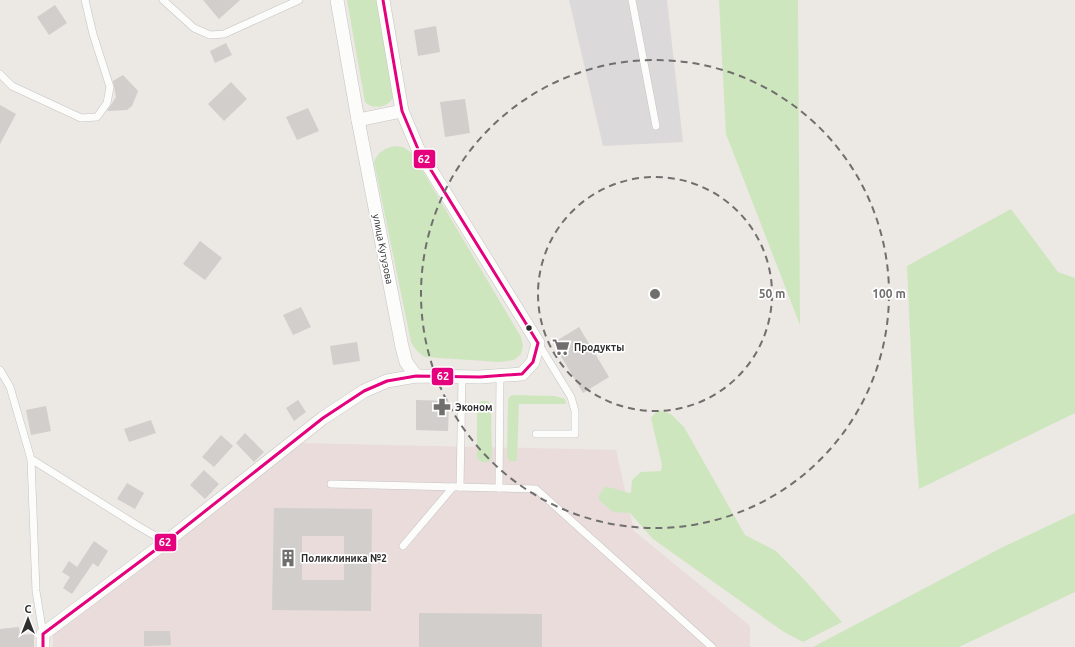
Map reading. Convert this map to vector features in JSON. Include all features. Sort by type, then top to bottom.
[{"type":"street","name":"улица Кутузова","points":[[337,0],[358,120],[402,347],[406,362],[416,376]]},
{"type":"street","points":[[43,641],[323,418],[364,392],[387,381],[416,376],[462,377],[522,374],[533,362],[538,343],[418,149],[402,111],[383,0]]},
{"type":"street","points":[[358,120],[402,111]]},
{"type":"lane","points":[[0,74],[12,86],[81,118],[97,117],[107,103],[110,87],[93,34],[85,0]]},
{"type":"lane","points":[[163,0],[194,28],[210,35],[224,34],[299,0]]},
{"type":"lane","points":[[632,0],[656,126]]},
{"type":"lane","points":[[536,434],[575,434],[575,412],[571,397],[538,343]]},
{"type":"lane","points":[[0,370],[10,387],[31,459],[36,591],[43,641]]},
{"type":"lane","points":[[499,488],[500,376]]},
{"type":"lane","points":[[402,546],[456,487],[462,377]]},
{"type":"lane","points":[[31,459],[131,522],[166,542]]},
{"type":"lane","points":[[331,484],[536,489],[712,647]]},
{"type":"shaded area","points":[[569,0],[667,0],[683,142],[603,146]]},
{"type":"shaded area","points":[[298,443],[616,450],[634,531],[750,626],[750,647],[53,647],[53,632]]},
{"type":"green space","points":[[347,0],[376,0],[394,97],[384,106],[376,107],[365,102]]},
{"type":"green space","points":[[719,0],[798,0],[800,325],[726,134]]},
{"type":"green space","points":[[394,146],[403,147],[412,153],[521,337],[523,346],[521,354],[514,360],[500,362],[425,357],[417,351],[411,342],[374,162],[382,151]]},
{"type":"green space","points":[[1011,209],[1058,272],[1075,278],[1075,413],[919,489],[914,421],[907,266]]},
{"type":"green space","points":[[510,396],[555,396],[565,399],[566,404],[519,404],[517,457],[516,461],[509,461],[507,457],[508,400]]},
{"type":"green space","points":[[481,401],[488,401],[491,405],[492,458],[489,462],[481,462],[477,458],[477,406]]},
{"type":"green space","points":[[658,410],[671,414],[684,427],[745,535],[776,551],[800,575],[842,622],[803,642],[784,632],[653,539],[630,513],[613,512],[599,500],[599,495],[605,487],[631,493],[632,480],[641,472],[661,471],[662,465],[651,418]]},
{"type":"green space","points":[[1075,513],[1075,592],[959,647],[813,647],[1001,548]]},
{"type":"building","points":[[203,0],[240,0],[219,19]]},
{"type":"building","points":[[55,5],[67,23],[49,35],[37,17]]},
{"type":"building","points":[[436,26],[440,52],[418,56],[414,30]]},
{"type":"building","points":[[226,43],[232,55],[215,63],[210,51]]},
{"type":"building","points":[[123,75],[138,91],[132,106],[127,110],[107,111],[116,97],[113,81]]},
{"type":"building","points":[[231,82],[247,99],[224,121],[208,104]]},
{"type":"building","points":[[465,99],[470,133],[445,137],[440,102]]},
{"type":"building","points":[[0,105],[16,114],[0,144]]},
{"type":"building","points":[[308,108],[319,131],[297,140],[286,117]]},
{"type":"building","points":[[200,241],[222,258],[205,280],[183,264]]},
{"type":"building","points":[[301,307],[311,327],[293,335],[283,315]]},
{"type":"building","points":[[579,327],[609,377],[583,393],[553,343]]},
{"type":"building","points":[[357,342],[360,361],[333,365],[330,346]]},
{"type":"building","points":[[298,400],[306,412],[294,421],[286,408]]},
{"type":"building","points":[[416,400],[449,401],[448,431],[416,430]]},
{"type":"building","points":[[46,406],[51,431],[31,435],[26,410]]},
{"type":"building","points":[[151,420],[156,433],[129,442],[124,429]]},
{"type":"building","points":[[245,433],[264,452],[254,462],[236,443]]},
{"type":"building","points":[[221,435],[233,446],[214,467],[202,457]]},
{"type":"building","points":[[204,470],[219,484],[205,499],[190,485]]},
{"type":"building","points":[[127,483],[144,493],[135,509],[117,499]]},
{"type":"building","name":"Поликлиника №2","points":[[274,508],[372,509],[371,611],[272,610]],"holes":[[[302,536],[344,536],[344,580],[302,580]]]},
{"type":"building","points":[[94,541],[108,551],[98,567],[93,563],[72,594],[63,588],[70,577],[62,572],[69,561],[77,567]]},
{"type":"building","points":[[419,613],[542,614],[542,647],[419,647]]},
{"type":"building","points":[[19,627],[20,635],[34,634],[34,647],[0,647],[0,629]]},
{"type":"building","points":[[144,631],[170,631],[171,645],[144,646]]},
{"type":"transit line","name":"62","points":[[43,647],[43,634],[166,542],[323,418],[364,391],[387,381],[416,376],[480,377],[522,374],[533,362],[538,343],[418,149],[402,111],[383,0]]},
{"type":"place","name":"Продукты","points":[[561,347]]},
{"type":"place","name":"Эконом","points":[[442,407]]},
{"type":"place","name":"Поликлиника №2","points":[[288,558]]}]
